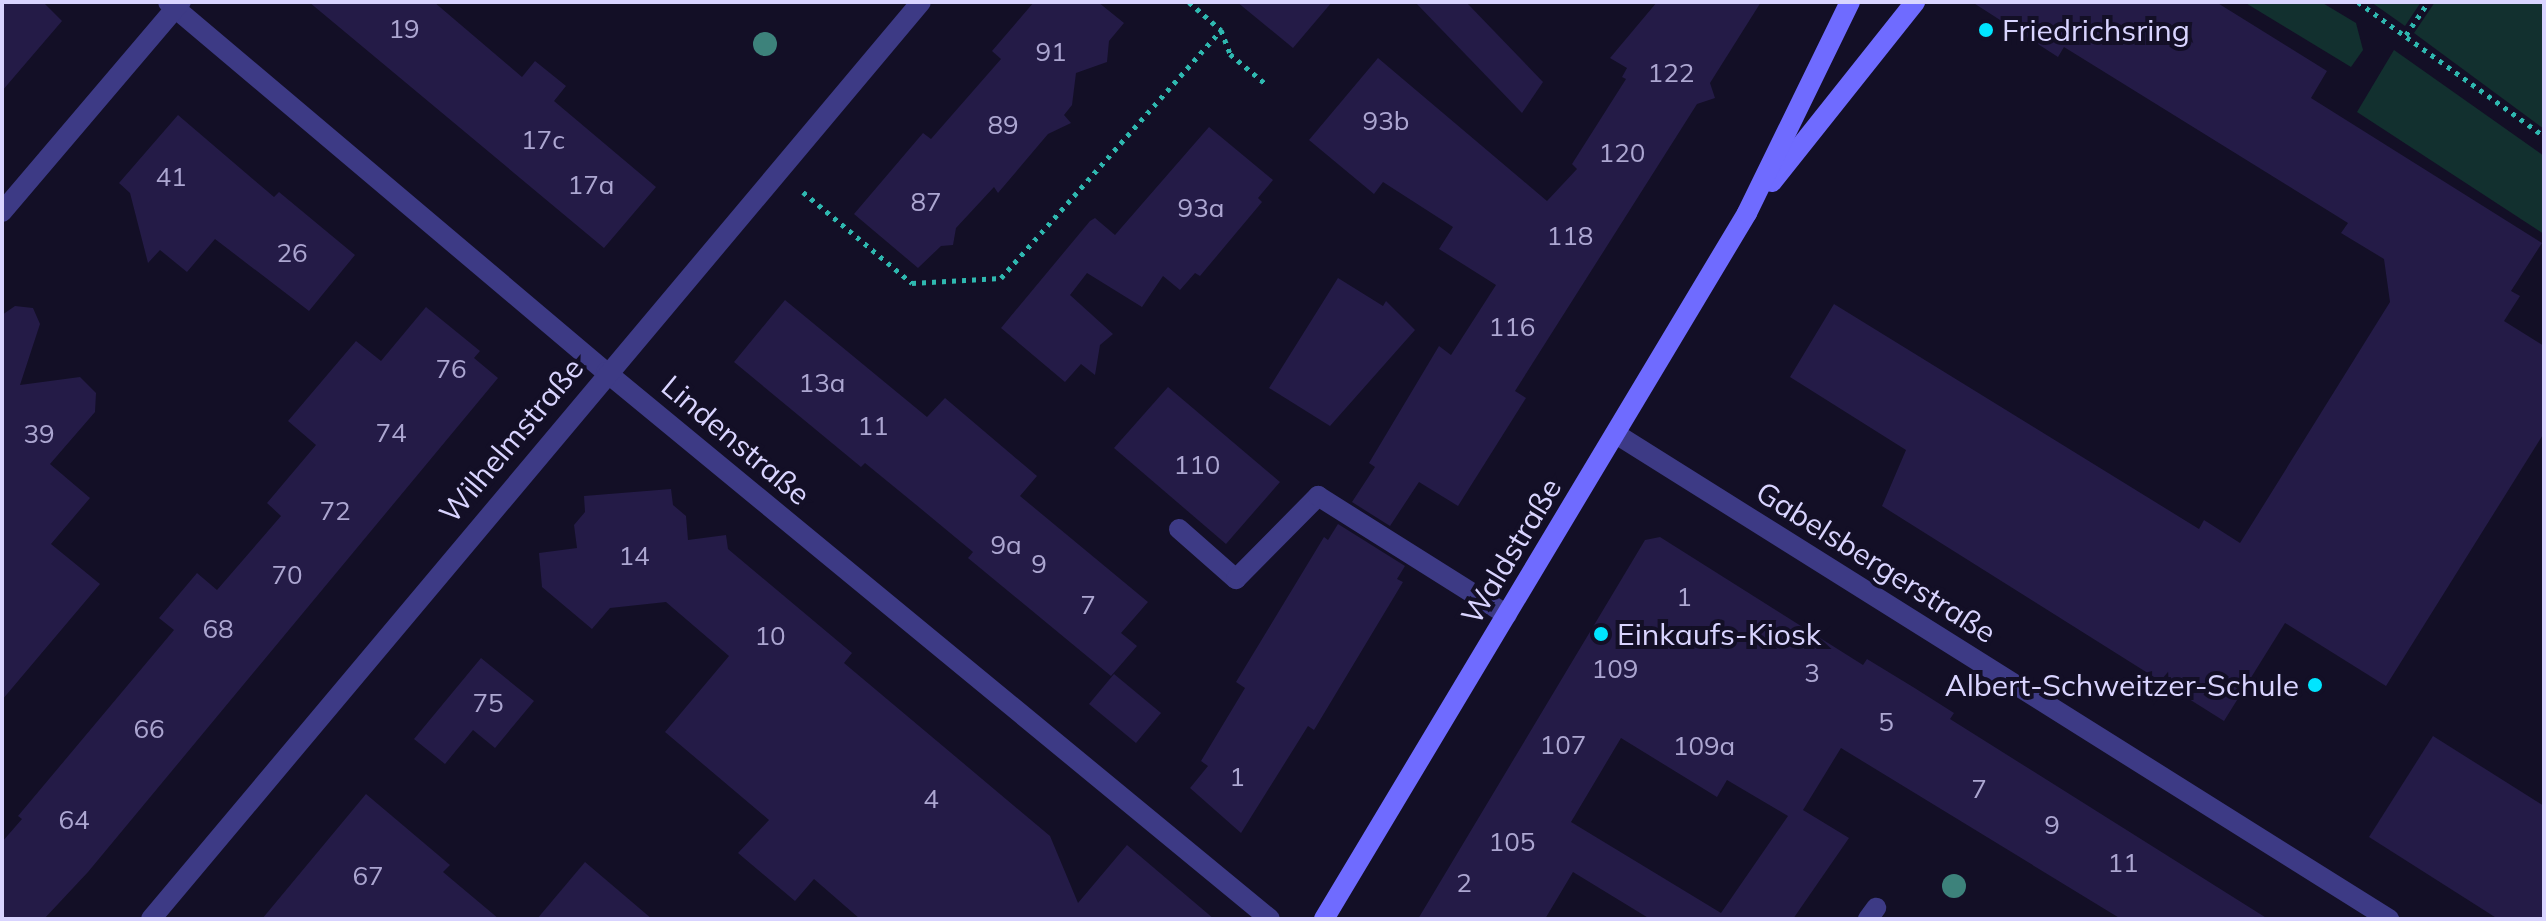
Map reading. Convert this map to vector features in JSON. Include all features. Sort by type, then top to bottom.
[{"type":"main road","name":"Waldstraße","points":[[1324,919],[1747,213],[1850,2]]},
{"type":"main road","name":"Waldstraße","points":[[1747,213],[1915,2]]},
{"type":"street","name":"Wilhelmstraße","points":[[151,919],[606,372],[921,2]]},
{"type":"street","points":[[2,212],[175,4]]},
{"type":"street","name":"Lindenstraße","points":[[175,4],[606,372],[1270,919]]},
{"type":"street","name":"Gabelsbergerstraße","points":[[1616,434],[2389,919]]},
{"type":"street","points":[[1179,529],[1236,579],[1318,496],[1507,615]]},
{"type":"path","points":[[1189,2],[1221,30],[1230,54],[1267,85]]},
{"type":"path","points":[[2358,2],[2544,136]]},
{"type":"path","points":[[2406,35],[2428,2]]},
{"type":"path","points":[[778,171],[912,283],[1001,278],[1221,30]]},
{"type":"green space","points":[[2244,2],[2321,2],[2356,23],[2363,50],[2351,67]]},
{"type":"green space","points":[[2371,2],[2421,2],[2405,26]]},
{"type":"green space","points":[[2435,2],[2544,2],[2544,129],[2414,33]]},
{"type":"green space","points":[[2394,50],[2544,156],[2544,234],[2357,112]]},
{"type":"building","points":[[2,2],[43,2],[62,21],[2,91]]},
{"type":"building","points":[[309,2],[434,2],[522,77],[535,61],[566,86],[554,101],[656,187],[604,248]]},
{"type":"building","points":[[1034,2],[1098,2],[1124,23],[1109,41],[1107,62],[1076,73],[1072,105],[1064,115],[1071,123],[1048,134],[998,193],[994,187],[956,228],[953,245],[941,246],[918,268],[854,214],[923,133],[931,139],[1001,59],[992,51]]},
{"type":"building","points":[[1237,2],[1332,2],[1293,48]]},
{"type":"building","points":[[1415,2],[1466,2],[1543,82],[1522,113]]},
{"type":"building","points":[[1657,2],[1761,2],[1710,83],[1715,98],[1697,104],[1515,391],[1526,398],[1458,506],[1419,482],[1390,526],[1352,502],[1375,467],[1369,463],[1439,346],[1451,355],[1496,285],[1439,249],[1453,227],[1383,182],[1374,194],[1309,140],[1378,58],[1547,201],[1577,169],[1572,164],[1626,79],[1622,77],[1627,68],[1610,58]]},
{"type":"building","points":[[1972,2],[2216,2],[2327,71],[2311,98],[2542,243],[2511,291],[2520,296],[2504,321],[2544,346],[2544,433],[2386,686],[2285,623],[2224,721],[1882,506],[1906,450],[1790,377],[1834,304],[2199,529],[2204,520],[2240,543],[2390,302],[2384,259],[2341,233],[2348,223],[2064,47],[2058,57]]},
{"type":"building","points":[[178,115],[274,197],[279,192],[355,255],[309,311],[215,239],[187,272],[160,250],[148,263],[130,193],[119,183]]},
{"type":"building","points":[[1209,127],[1273,180],[1258,198],[1262,202],[1200,276],[1195,273],[1180,290],[1163,276],[1142,307],[1087,273],[1070,295],[1113,334],[1100,345],[1095,375],[1081,364],[1065,382],[1001,328],[1090,221],[1095,218],[1115,235]]},
{"type":"building","points":[[1338,278],[1383,306],[1386,301],[1415,330],[1330,426],[1269,388]]},
{"type":"building","points":[[785,300],[927,417],[945,398],[1037,476],[1020,496],[1148,602],[1121,633],[1137,646],[1111,676],[968,558],[973,552],[865,463],[861,467],[734,362]]},
{"type":"building","points":[[15,306],[33,308],[40,324],[20,385],[80,377],[96,393],[95,412],[50,464],[90,498],[51,544],[100,584],[2,700],[2,315]]},
{"type":"building","points":[[426,307],[480,351],[474,358],[498,378],[88,872],[44,919],[2,919],[2,842],[22,819],[18,816],[174,630],[159,618],[197,573],[217,590],[281,516],[267,503],[316,445],[288,421],[356,341],[381,361]]},
{"type":"building","points":[[1168,387],[1280,482],[1226,544],[1114,448]]},
{"type":"building","points":[[671,489],[673,505],[686,516],[688,540],[726,535],[728,549],[852,653],[844,663],[1050,836],[1078,903],[1127,845],[1214,919],[860,919],[814,879],[795,901],[738,853],[769,820],[665,732],[729,656],[666,602],[610,608],[592,629],[542,587],[539,553],[577,548],[574,525],[585,512],[584,496]]},
{"type":"building","points":[[1338,524],[1405,566],[1397,579],[1403,582],[1314,730],[1308,726],[1241,833],[1190,788],[1208,766],[1201,761],[1245,688],[1236,682],[1324,537],[1328,540]]},
{"type":"building","points":[[1660,537],[1863,665],[1867,659],[1954,713],[1950,719],[2268,919],[2121,919],[1841,748],[1803,810],[1849,838],[1793,919],[1650,919],[1573,872],[1545,919],[1418,919],[1645,540]],"holes":[[[1621,738],[1717,797],[1727,780],[1788,816],[1721,913],[1571,822]]]},
{"type":"building","points":[[481,658],[534,701],[495,748],[473,730],[445,764],[414,739]]},
{"type":"building","points":[[1114,674],[1161,713],[1136,743],[1089,704]]},
{"type":"building","points":[[2433,736],[2544,806],[2544,919],[2498,919],[2369,837]]},
{"type":"building","points":[[366,794],[450,865],[443,872],[499,919],[262,919]]},
{"type":"building","points":[[585,862],[652,919],[537,919]]},
{"type":"place","name":"Friedrichsring","points":[[1986,30]]},
{"type":"place","name":"Einkaufs-Kiosk","points":[[1601,634]]},
{"type":"place","name":"Albert-Schweitzer-Schule","points":[[2315,685]]}]
